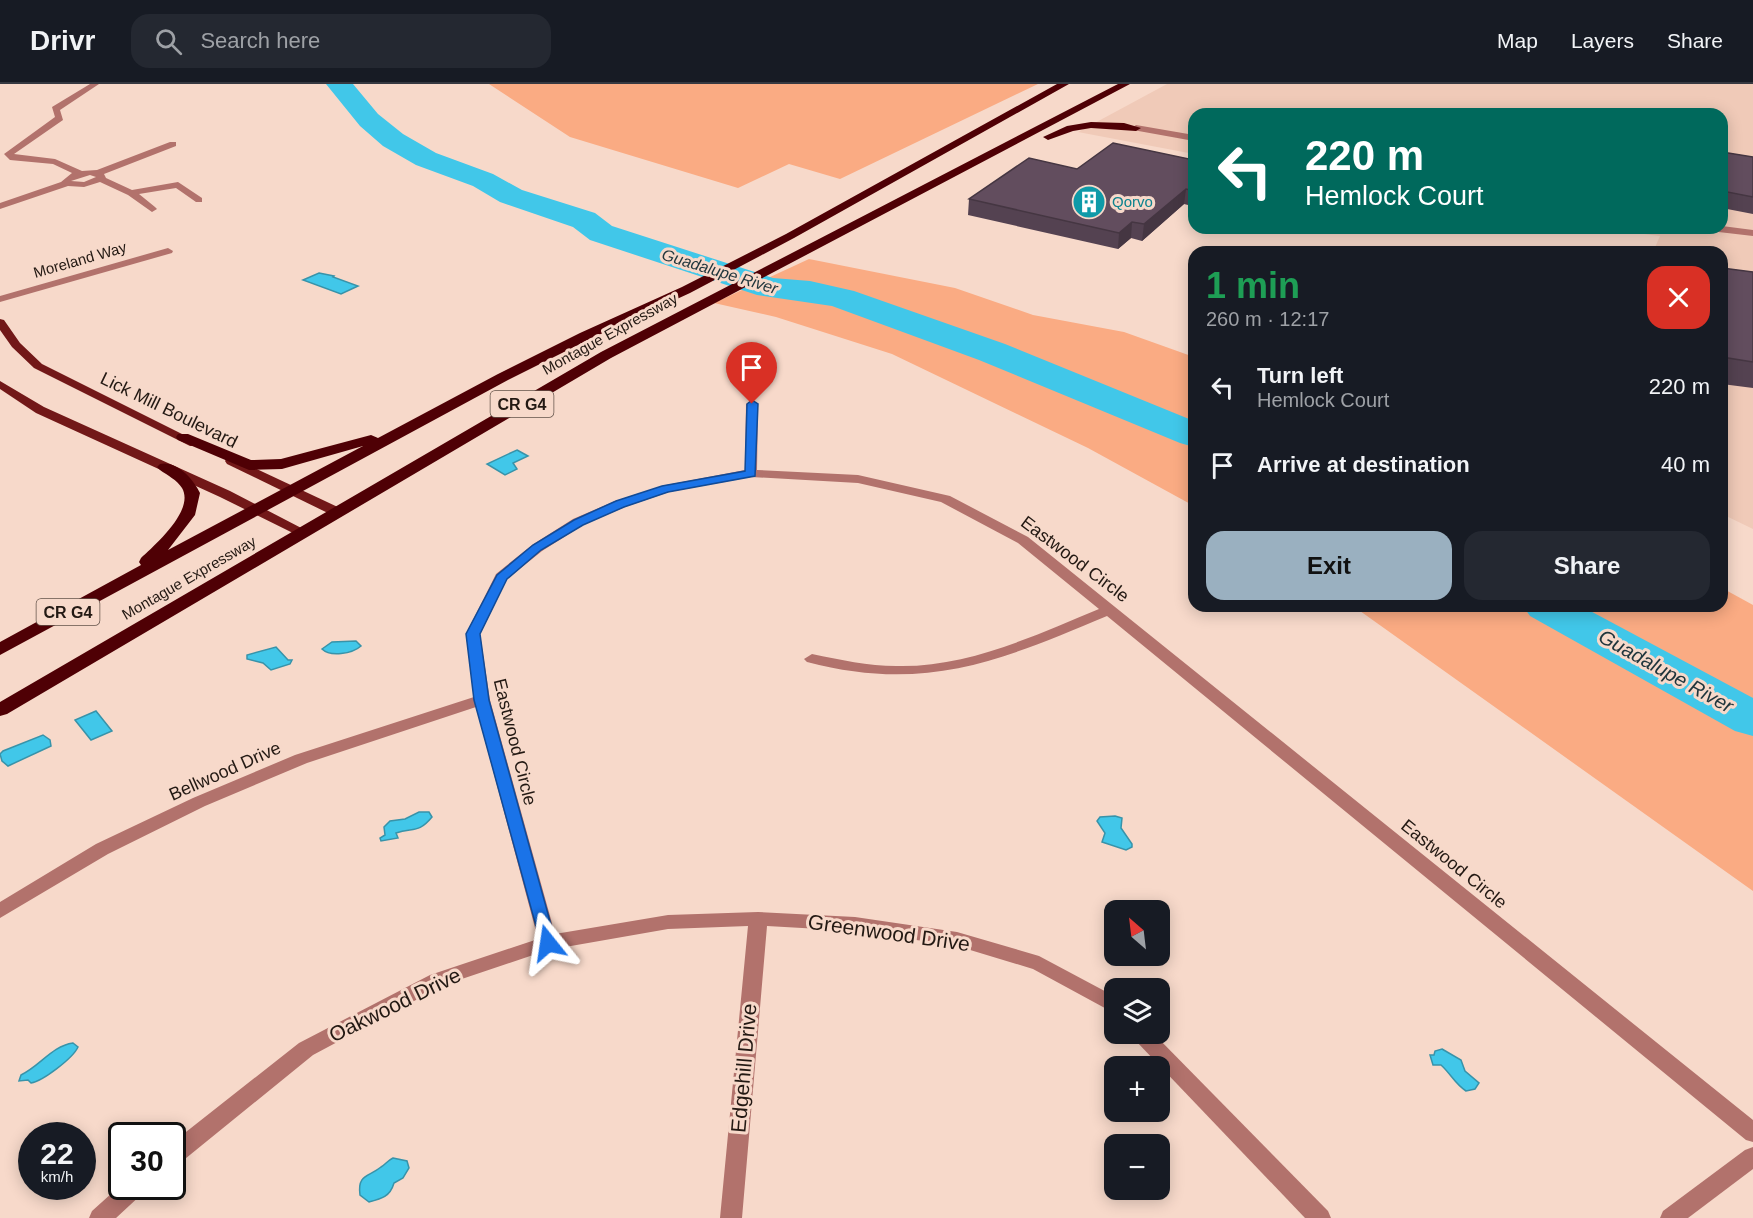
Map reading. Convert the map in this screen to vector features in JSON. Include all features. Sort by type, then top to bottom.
[{"type":"highway","name":"Montague Expressway","points":[[0,649],[407,428],[585,336],[686,290],[790,236],[1036,95],[1064,84]]},
{"type":"highway","name":"Montague Expressway","points":[[0,710],[606,355],[1125,84]]},
{"type":"highway","points":[[1110,92],[1101,102],[1102,111],[1136,128]]},
{"type":"highway","points":[[978,159],[1032,146],[1065,129],[1082,124],[1100,123],[1136,128]]},
{"type":"highway","points":[[183,437],[249,465],[282,464],[407,428]]},
{"type":"highway","points":[[136,575],[182,525],[190,507],[192,491],[187,483],[165,467]]},
{"type":"main road","name":"Lick Mill Boulevard","points":[[0,322],[16,345],[38,366],[337,512]]},
{"type":"main road","points":[[0,384],[40,410],[256,508],[302,532]]},
{"type":"street","points":[[94,84],[55,109],[60,118],[8,154],[13,158],[54,162],[80,173],[99,176],[152,209]]},
{"type":"street","points":[[1136,128],[1188,137]]},
{"type":"street","points":[[0,206],[66,183],[79,185],[173,144]]},
{"type":"street","points":[[66,183],[66,179],[80,173]]},
{"type":"street","points":[[131,194],[178,185],[199,200]]},
{"type":"street","points":[[1728,230],[1753,233]]},
{"type":"street","name":"Moreland Way","points":[[0,299],[168,251]]},
{"type":"street","points":[[751,473],[752,404]]},
{"type":"street","name":"Eastwood Circle","points":[[548,943],[482,700],[473,634],[501,578],[537,548],[578,522],[620,504],[666,489],[751,473],[858,479],[945,499],[1023,540],[1111,609],[1753,1133]]},
{"type":"street","points":[[812,658],[858,667],[911,671],[957,666],[998,656],[1111,609]]},
{"type":"street","name":"Bellwood Drive","points":[[0,911],[102,849],[199,802],[301,759],[482,700]]},
{"type":"street","name":"Oakwood Drive","points":[[186,1145],[306,1049],[437,980],[548,943],[668,922],[758,919]]},
{"type":"street","name":"Greenwood Drive","points":[[758,919],[855,924],[957,939],[1039,963],[1104,999]]},
{"type":"street","name":"Edgehill Drive","points":[[731,1218],[758,919]]},
{"type":"street","points":[[1152,1044],[1320,1218]]},
{"type":"street","points":[[1671,1218],[1753,1157]]},
{"type":"street","points":[[100,1218],[120,1200]]},
{"type":"shaded area","points":[[489,84],[1038,84],[840,179],[789,164],[738,188],[570,137]]},
{"type":"shaded area","points":[[1167,84],[1753,84],[1753,529],[1728,517],[1728,246],[1656,246],[1660,236],[1644,234],[1728,234],[1728,108],[1188,108],[1188,153],[1078,132]]},
{"type":"shaded area","points":[[809,259],[955,288],[1033,315],[1124,332],[1188,355],[1188,503],[1088,448],[892,354],[776,317],[714,303]]},
{"type":"shaded area","points":[[1728,591],[1753,605],[1753,891],[1361,612],[1728,612]]},
{"type":"water","points":[[319,273],[334,276],[358,286],[341,294],[303,280]]},
{"type":"water","points":[[517,450],[528,456],[513,463],[517,469],[505,475],[487,464]]},
{"type":"water","points":[[356,641],[361,646],[347,653],[335,654],[322,649],[332,642]]},
{"type":"water","points":[[276,647],[288,660],[292,660],[290,664],[271,670],[263,663],[247,659],[247,655]]},
{"type":"water","points":[[96,711],[112,731],[91,740],[75,720]]},
{"type":"water","points":[[43,735],[50,740],[51,746],[8,766],[2,761],[0,754],[3,751]]},
{"type":"water","points":[[419,812],[429,812],[432,817],[419,828],[396,833],[398,838],[381,841],[380,838],[385,835],[384,827],[390,821],[405,819]]},
{"type":"water","points":[[1100,817],[1122,818],[1121,828],[1132,844],[1132,847],[1126,850],[1102,842],[1105,833],[1097,821]]},
{"type":"water","points":[[73,1043],[78,1047],[75,1052],[50,1074],[31,1083],[28,1080],[19,1081],[21,1075],[52,1052]]},
{"type":"water","points":[[1442,1049],[1461,1060],[1465,1071],[1479,1083],[1475,1089],[1466,1091],[1441,1065],[1433,1065],[1430,1055]]},
{"type":"water","points":[[393,1158],[407,1161],[409,1168],[403,1178],[394,1183],[387,1194],[369,1202],[360,1195],[360,1183]]},
{"type":"building","name":"Qorvo","points":[[1113,143],[1188,159],[1188,190],[1144,224],[1132,222],[1119,233],[969,199],[1029,158],[1077,169]]},
{"type":"building","points":[[1728,153],[1753,157],[1753,197],[1728,192]]},
{"type":"building","points":[[1728,269],[1753,272],[1753,362],[1728,358]]},
{"type":"waterway","name":"Guadalupe River","points":[[339,84],[369,120],[393,140],[426,159],[483,180],[511,196],[584,220],[601,233],[769,288],[810,291],[842,298],[992,352],[1188,433]]},
{"type":"waterway","name":"Guadalupe River","points":[[1557,612],[1753,719]]},
{"type":"place","name":"Qorvo","points":[[1089,202]]},
{"type":"route","points":[[548,943],[482,700],[473,634],[501,578],[537,548],[578,522],[620,504],[666,489],[751,473],[752,404]]}]
